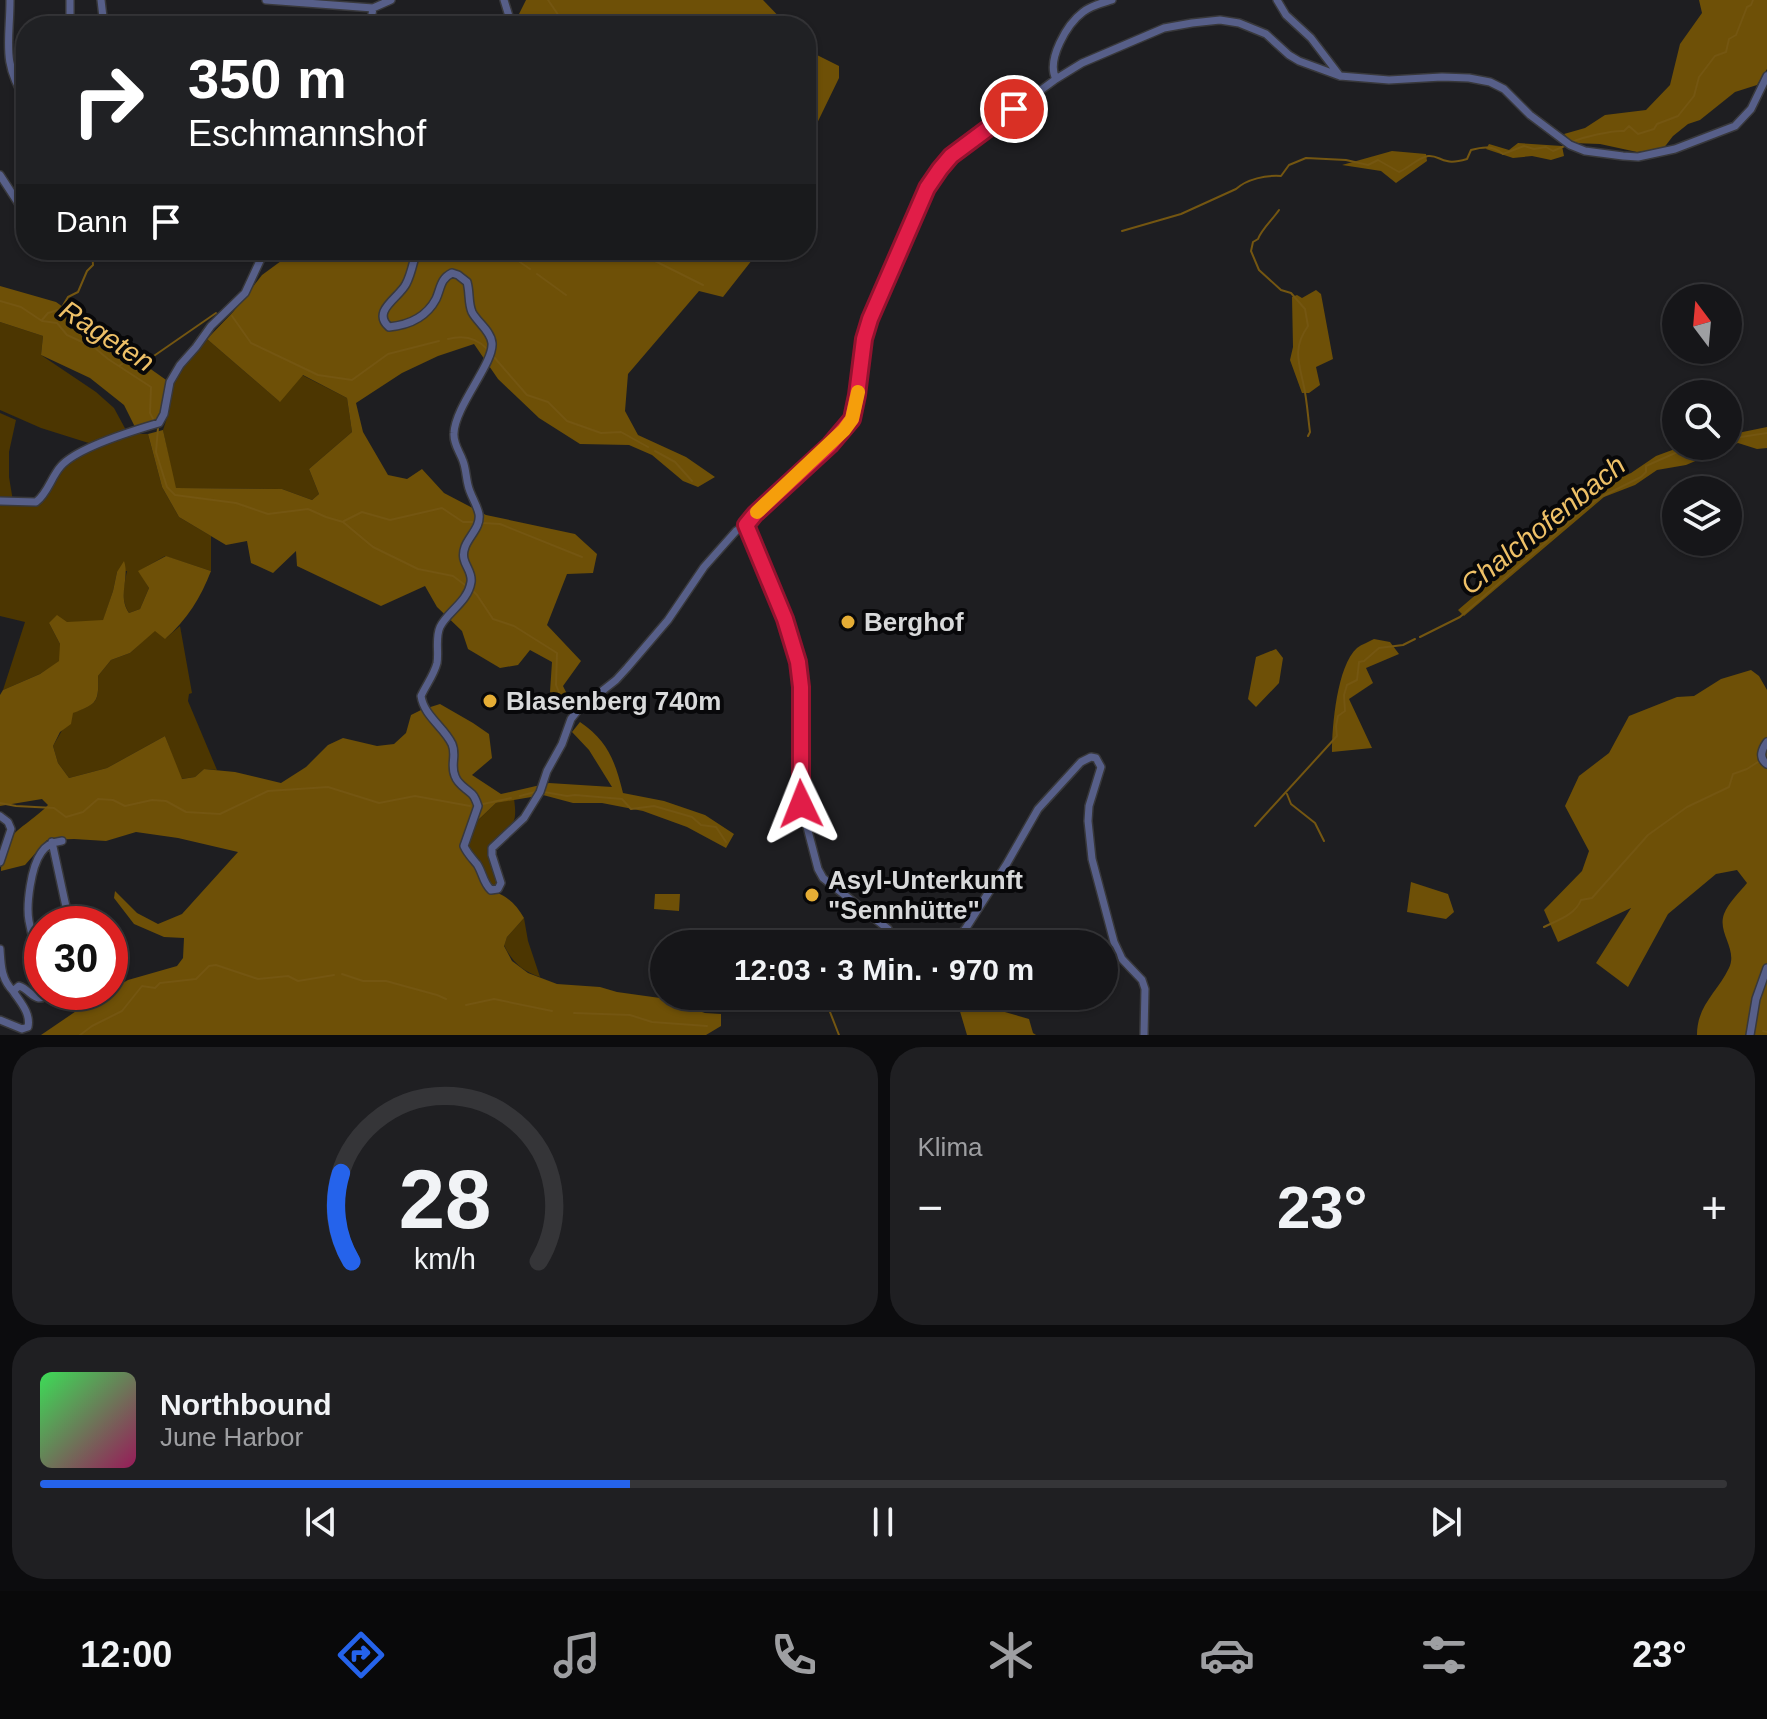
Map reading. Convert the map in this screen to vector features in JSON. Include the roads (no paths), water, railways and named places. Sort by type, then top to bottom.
[{"type":"street","points":[[10,0],[7,51],[16,81]]},
{"type":"street","points":[[266,0],[373,8],[391,0]]},
{"type":"street","points":[[1056,79],[1054,57],[1076,18],[1096,4],[1112,0]]},
{"type":"street","points":[[1277,0],[1286,15],[1311,38],[1340,76]]},
{"type":"street","points":[[372,16],[373,8]]},
{"type":"street","points":[[414,260],[402,292],[384,309],[384,323],[389,327],[417,321],[437,298],[442,280],[452,273],[467,282],[470,307],[492,343],[453,435],[465,464],[468,487],[479,511],[477,526],[463,555],[471,585],[458,607],[440,627],[434,673],[421,696],[426,710],[443,728],[453,745],[456,779],[473,795],[478,806],[464,846],[477,865],[486,887],[491,890],[498,889],[501,883],[492,848],[524,818],[540,792],[571,719],[616,680],[668,620],[704,567],[736,531],[830,445],[852,419],[870,319],[927,188],[940,169],[951,156],[1056,79],[1082,63],[1164,28],[1220,20],[1256,29],[1299,61],[1340,76],[1389,80],[1469,78],[1490,82],[1504,89],[1530,115],[1568,143],[1585,151],[1638,157],[1675,149],[1735,126],[1751,109],[1767,76]]},
{"type":"street","points":[[0,175],[16,198]]},
{"type":"street","points":[[0,501],[36,502],[44,495],[59,469],[70,459],[110,439],[156,424],[164,414],[170,382],[180,365],[211,326],[245,293],[260,260]]},
{"type":"street","points":[[746,525],[785,619],[798,662],[801,687],[801,804],[818,869],[823,878],[888,930]]},
{"type":"street","points":[[1767,742],[1761,756],[1767,764]]},
{"type":"street","points":[[964,930],[1038,809],[1081,762],[1091,757],[1096,758],[1101,767],[1092,790],[1088,821],[1092,859],[1111,930]]},
{"type":"street","points":[[0,816],[11,829],[0,862]]},
{"type":"street","points":[[28,906],[35,864],[52,842],[62,841]]},
{"type":"street","points":[[52,842],[66,906]]},
{"type":"street","points":[[0,949],[3,977],[30,1019],[28,1027],[22,1029],[0,1020]]},
{"type":"street","points":[[1118,950],[1142,980],[1145,989],[1144,1035]]},
{"type":"street","points":[[1750,1035],[1756,999],[1767,968]]},
{"type":"street","points":[[13,991],[19,986],[24,988]]},
{"type":"waterway","points":[[548,0],[559,16]]},
{"type":"waterway","points":[[1572,142],[1598,134],[1624,131],[1629,126],[1638,134],[1678,116],[1694,96],[1699,77],[1715,56],[1726,52],[1729,39],[1736,35],[1753,0]]},
{"type":"waterway","points":[[1122,231],[1181,214],[1251,180],[1281,176],[1289,165],[1306,158],[1346,160],[1368,165],[1378,160],[1399,172],[1428,156],[1454,162],[1467,159],[1471,150],[1479,148],[1491,148],[1503,154],[1524,146],[1534,149],[1546,147],[1553,151],[1567,145]]},
{"type":"waterway","points":[[1279,210],[1253,242],[1251,251],[1259,270],[1281,290],[1291,293],[1305,309],[1308,326],[1300,342],[1298,356],[1307,403],[1308,436]]},
{"type":"waterway","points":[[42,320],[48,313],[61,309],[68,297],[78,292],[93,260]]},
{"type":"waterway","points":[[517,260],[530,269]]},
{"type":"waterway","points":[[653,260],[703,285]]},
{"type":"waterway","points":[[537,274],[566,295]]},
{"type":"waterway","name":"Rageten","points":[[0,301],[21,307],[42,321],[57,323],[67,335],[95,348],[151,387],[150,413],[158,428],[156,452],[167,487],[175,495],[236,503],[268,514],[308,509],[343,522],[373,547],[418,569],[453,576],[465,585]]},
{"type":"waterway","points":[[119,366],[130,359],[148,360],[216,313]]},
{"type":"waterway","points":[[232,316],[251,343],[318,375],[352,380],[388,354],[439,341]]},
{"type":"waterway","points":[[448,339],[469,338],[487,349]]},
{"type":"waterway","points":[[493,356],[527,395],[548,402],[567,421],[601,433],[621,432],[648,447]]},
{"type":"waterway","name":"Chalchofenbach","points":[[1742,437],[1767,433]]},
{"type":"waterway","points":[[655,451],[675,462],[692,481]]},
{"type":"waterway","name":"Chalchofenbach","points":[[1420,637],[1460,617],[1576,516],[1599,498],[1641,477],[1646,472],[1646,466],[1662,459]]},
{"type":"waterway","points":[[344,521],[362,512],[390,520],[442,508],[463,522],[473,522]]},
{"type":"waterway","points":[[483,523],[500,524],[582,557]]},
{"type":"waterway","points":[[473,591],[493,619],[514,626],[557,653],[556,685],[562,700]]},
{"type":"waterway","points":[[1255,826],[1337,736],[1338,716],[1345,711],[1344,695],[1347,685],[1357,680],[1359,662],[1379,648],[1403,645],[1415,639]]},
{"type":"waterway","points":[[1544,927],[1570,913],[1581,900],[1592,898],[1648,835],[1687,807],[1729,787],[1733,774],[1758,762]]},
{"type":"waterway","points":[[0,803],[54,808],[66,817],[83,812],[98,799],[113,800],[125,806],[152,800],[166,801],[186,812],[220,814],[268,791],[328,787],[379,803],[415,796],[470,806]]},
{"type":"waterway","points":[[520,796],[535,792]]},
{"type":"waterway","points":[[544,792],[622,799],[631,809],[654,806],[692,817],[701,825],[716,827],[726,842]]},
{"type":"waterway","points":[[1287,794],[1291,804],[1315,823],[1324,841]]},
{"type":"waterway","points":[[483,804],[511,798]]},
{"type":"waterway","points":[[80,1035],[122,1011],[142,986],[155,988],[160,983],[196,979],[209,966],[216,965],[258,979],[288,976],[298,981],[334,975]]},
{"type":"waterway","points":[[342,974],[363,981],[386,981],[446,999]]},
{"type":"waterway","points":[[466,1005],[494,999],[552,1011]]},
{"type":"waterway","points":[[830,1012],[839,1035]]},
{"type":"waterway","points":[[574,1013],[630,1015],[652,1022],[707,1026]]},
{"type":"waterway","points":[[1763,1031],[1767,1032]]},
{"type":"place","name":"Berghof","points":[[848,622]]},
{"type":"place","name":"Blasenberg 740m","points":[[490,701]]},
{"type":"place","name":"Asyl-Unterkunft \"Sennhütte\"","points":[[812,895]]}]
